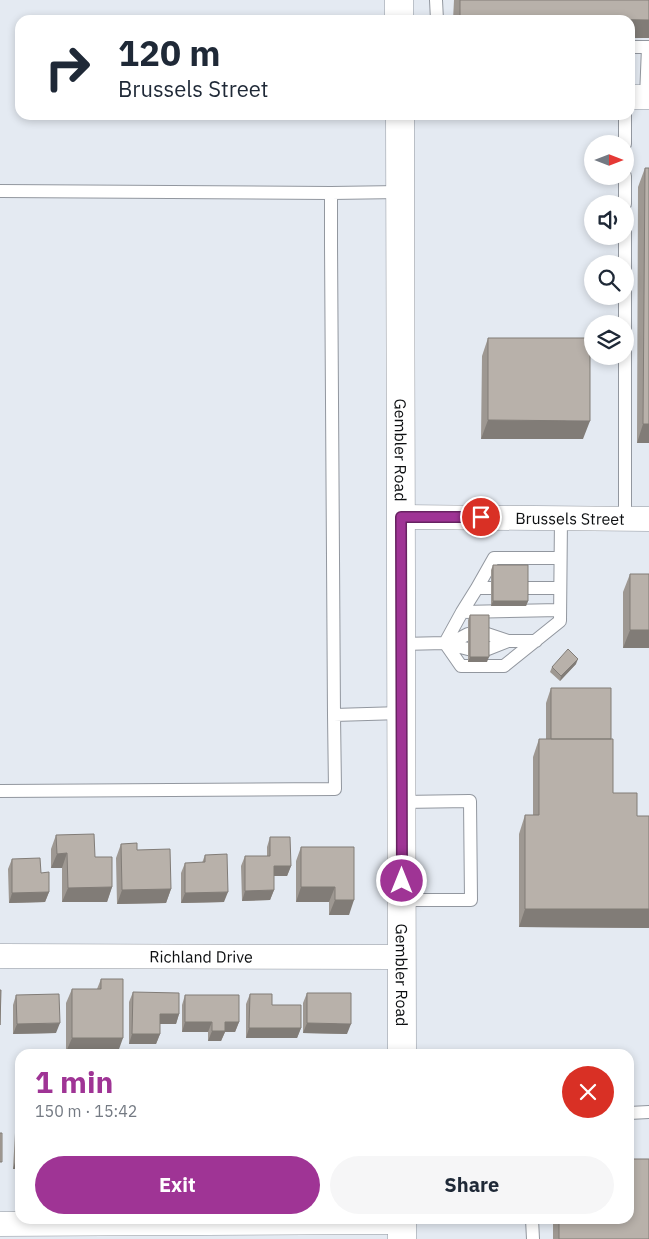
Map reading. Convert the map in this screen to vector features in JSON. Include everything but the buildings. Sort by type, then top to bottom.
[{"type":"main road","points":[[399,0],[400,15]]},
{"type":"main road","name":"Gembler Road","points":[[400,120],[402,1049]]},
{"type":"street","name":"Brussels Street","points":[[401,517],[649,518]]},
{"type":"street","name":"Richland Drive","points":[[0,956],[402,957]]},
{"type":"street","points":[[0,1224],[402,1227]]},
{"type":"lane","points":[[436,0],[437,15]]},
{"type":"lane","points":[[635,47],[648,47],[642,97]]},
{"type":"lane","points":[[625,120],[625,135]]},
{"type":"lane","points":[[0,191],[400,192]]},
{"type":"lane","points":[[0,791],[335,789],[331,193]]},
{"type":"lane","points":[[625,245],[626,518]]},
{"type":"lane","points":[[448,643],[461,666],[504,666],[560,621],[561,518]]},
{"type":"lane","points":[[448,643],[462,612],[494,558],[560,558]]},
{"type":"lane","points":[[476,588],[491,588]]},
{"type":"lane","points":[[526,588],[560,588]]},
{"type":"lane","points":[[462,612],[560,610]]},
{"type":"lane","points":[[448,643],[468,634]]},
{"type":"lane","points":[[487,634],[508,641]]},
{"type":"lane","points":[[488,649],[508,641],[536,640]]},
{"type":"lane","points":[[401,644],[448,643],[468,649]]},
{"type":"lane","points":[[334,715],[401,713]]},
{"type":"lane","points":[[401,802],[470,801],[471,900],[402,900]]},
{"type":"lane","points":[[634,1113],[649,1112]]},
{"type":"lane","points":[[532,1224],[533,1239]]},
{"type":"route","points":[[402,881],[401,517],[481,517]]}]
